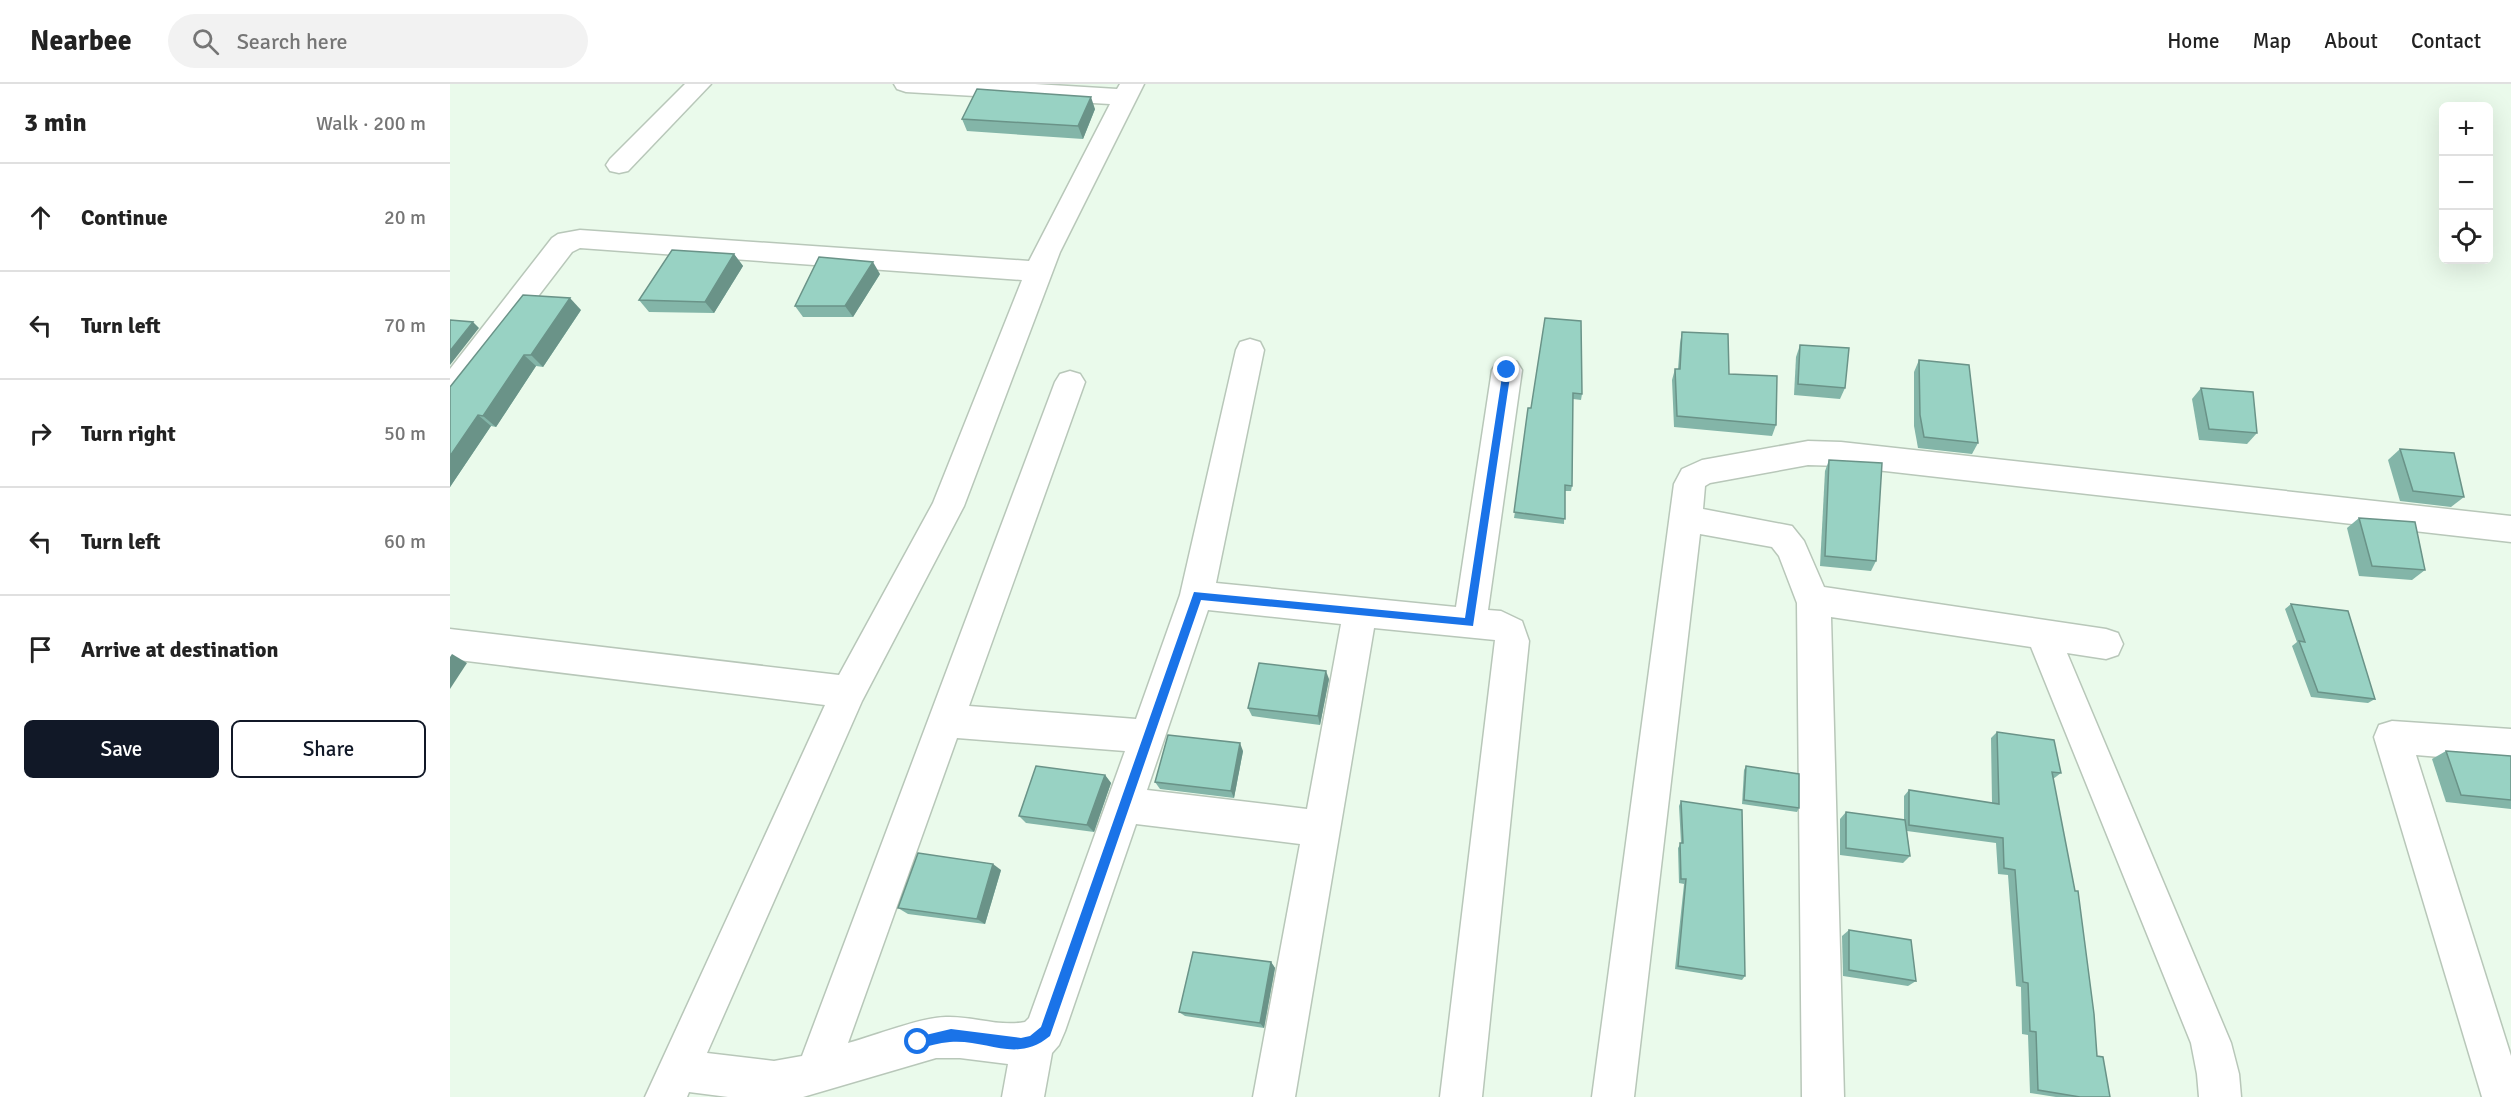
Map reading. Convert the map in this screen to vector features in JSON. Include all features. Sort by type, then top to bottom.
[{"type":"street","points":[[619,165],[699,84]]},
{"type":"street","points":[[906,84],[1129,91],[1038,271],[948,506],[848,693],[672,1083],[790,1080],[918,1042],[951,1035],[1021,1044],[1033,1042],[1045,1031],[1197,595],[1250,350]]},
{"type":"street","points":[[450,390],[562,245],[568,241],[591,240],[1038,271]]},
{"type":"street","points":[[1470,622],[1507,370]]},
{"type":"street","points":[[817,1072],[1070,382]]},
{"type":"street","points":[[1612,1097],[1690,484],[1693,478],[1702,472],[1808,453],[1841,454],[2511,529]]},
{"type":"street","points":[[1686,519],[1781,535],[1789,542],[1796,554],[1807,592],[1814,600],[2106,644]]},
{"type":"street","points":[[1197,595],[1470,622],[1501,626],[1509,631],[1512,641],[1461,1097]]},
{"type":"street","points":[[1814,600],[1823,1097]]},
{"type":"street","points":[[1274,1097],[1360,612]]},
{"type":"street","points":[[2043,636],[2211,1043],[2218,1074],[2220,1097]]},
{"type":"street","points":[[450,644],[848,693]]},
{"type":"street","points":[[946,721],[1148,736]]},
{"type":"street","points":[[2503,1097],[2496,1027],[2392,737],[2511,746]]},
{"type":"street","points":[[1124,805],[1321,829]]},
{"type":"street","points":[[1023,1097],[1033,1042]]},
{"type":"building","points":[[977,89],[1091,97],[1078,126],[962,119]]},
{"type":"building","points":[[672,250],[734,254],[705,302],[639,300]]},
{"type":"building","points":[[819,257],[873,262],[845,306],[795,306]]},
{"type":"building","points":[[523,295],[570,298],[531,355],[524,355],[483,416],[478,415],[450,456],[450,387]]},
{"type":"building","points":[[1545,318],[1581,321],[1582,394],[1573,393],[1572,486],[1565,485],[1565,519],[1514,512],[1528,408],[1531,408]]},
{"type":"building","points":[[450,320],[473,322],[450,351]]},
{"type":"building","points":[[1682,332],[1728,334],[1729,374],[1777,376],[1776,425],[1677,416],[1675,369],[1680,369]]},
{"type":"building","points":[[1800,345],[1849,348],[1845,388],[1798,384]]},
{"type":"building","points":[[1919,360],[1969,365],[1978,443],[1924,437],[1920,415]]},
{"type":"building","points":[[2201,388],[2253,392],[2257,433],[2209,429]]},
{"type":"building","points":[[2400,449],[2454,453],[2464,497],[2413,491]]},
{"type":"building","points":[[1829,460],[1882,463],[1876,561],[1825,556]]},
{"type":"building","points":[[2359,518],[2415,522],[2425,570],[2372,566]]},
{"type":"building","points":[[2291,604],[2348,611],[2375,699],[2318,692],[2299,641],[2305,642]]},
{"type":"building","points":[[1259,663],[1326,671],[1318,716],[1248,708]]},
{"type":"building","points":[[1997,732],[2054,740],[2061,773],[2052,772],[2075,891],[2078,891],[2094,1014],[2097,1056],[2103,1057],[2110,1097],[2080,1097],[2038,1090],[2036,1032],[2030,1031],[2028,983],[2023,982],[2015,870],[2004,868],[2003,838],[1909,825],[1909,790],[1999,804]]},
{"type":"building","points":[[1168,735],[1240,743],[1231,791],[1155,782]]},
{"type":"building","points":[[2446,751],[2511,756],[2511,800],[2461,795]]},
{"type":"building","points":[[1036,766],[1105,775],[1087,825],[1019,816]]},
{"type":"building","points":[[1746,766],[1799,774],[1799,808],[1744,800]]},
{"type":"building","points":[[1681,801],[1742,810],[1745,976],[1678,966],[1686,879],[1681,879],[1680,843],[1683,843]]},
{"type":"building","points":[[1846,812],[1905,820],[1910,856],[1846,848]]},
{"type":"building","points":[[918,853],[993,864],[977,919],[898,908]]},
{"type":"building","points":[[1849,930],[1911,940],[1916,981],[1849,970]]},
{"type":"building","points":[[1193,952],[1271,962],[1260,1023],[1179,1012]]},
{"type":"route","points":[[918,1042],[951,1035],[1021,1044],[1033,1042],[1045,1031],[1197,595],[1470,622],[1507,370]]}]
